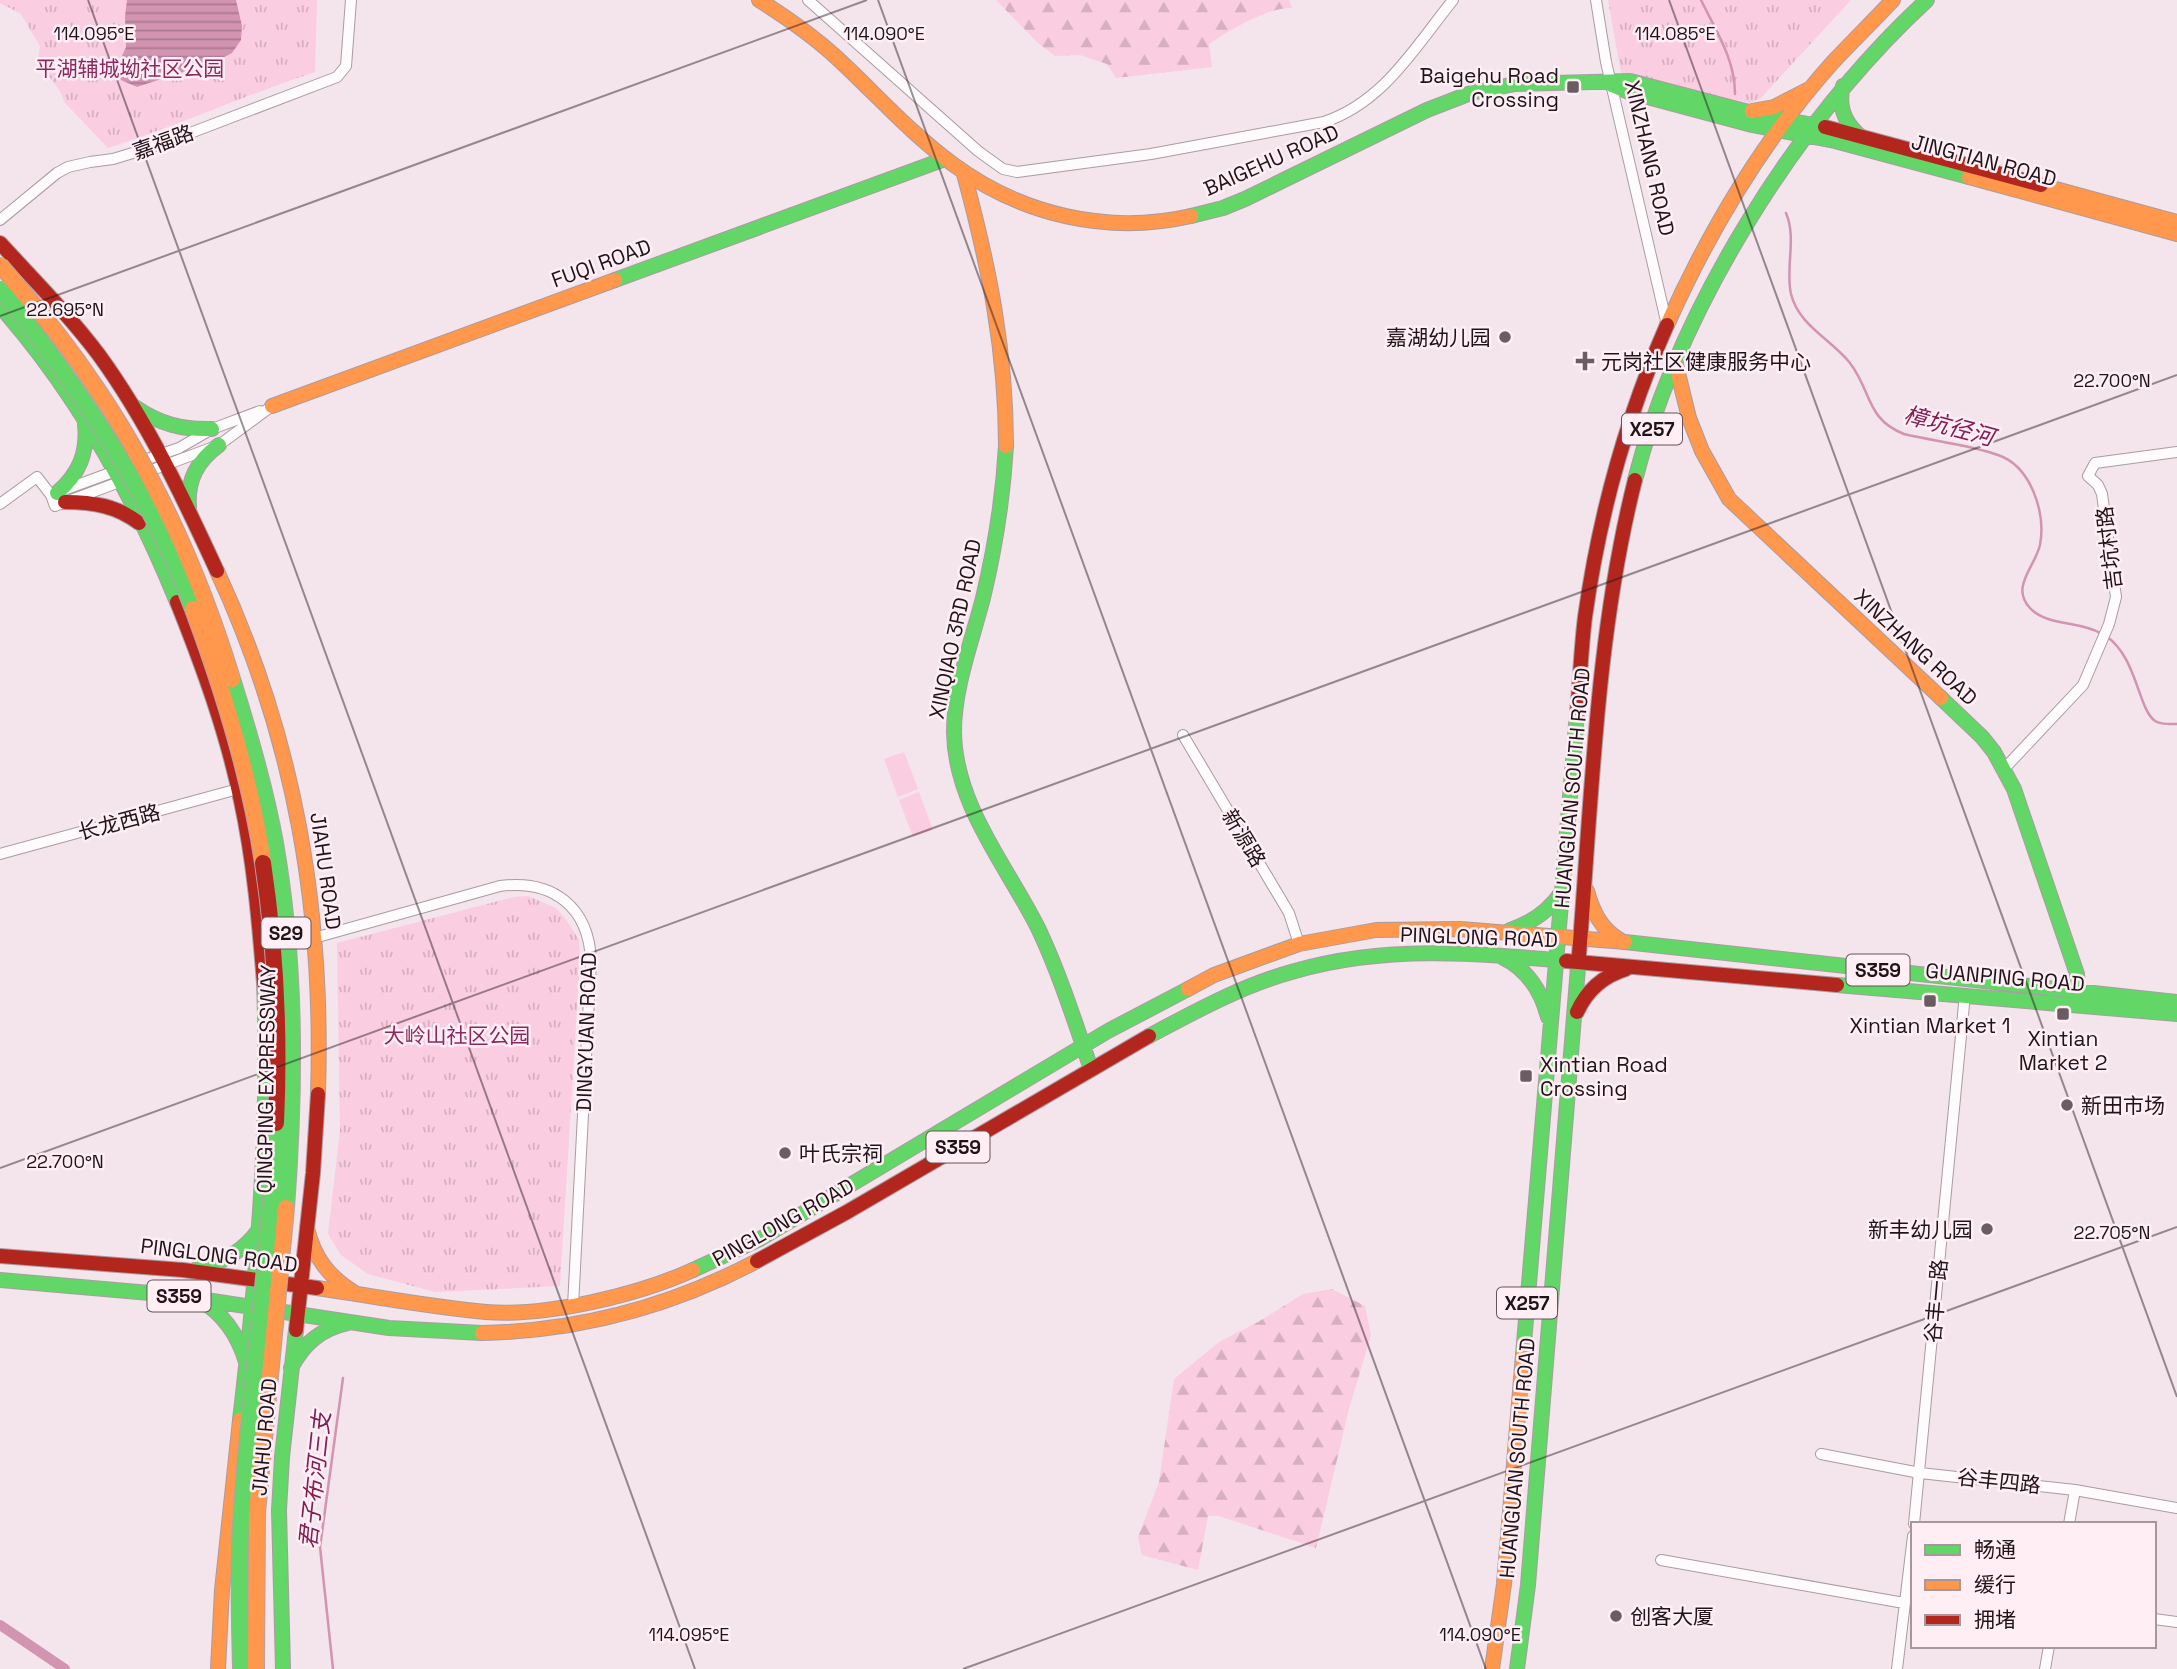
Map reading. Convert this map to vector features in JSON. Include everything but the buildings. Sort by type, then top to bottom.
[{"type":"main road","name":"BAIGEHU ROAD","points":[[759,0],[816,41],[964,174],[998,195],[1027,208],[1082,221],[1164,221],[1212,211],[1233,204],[1341,151],[1471,93],[1494,87],[1541,82],[1611,84],[1630,81],[1745,111],[1782,125]]},
{"type":"main road","name":"HUANGUAN SOUTH ROAD","points":[[1492,1669],[1504,1584],[1585,619],[1599,531],[1617,460],[1651,361],[1712,234],[1782,125],[1809,89],[1850,42],[1894,0]]},
{"type":"main road","name":"HUANGUAN SOUTH ROAD","points":[[1517,1669],[1529,1571],[1585,876],[1612,584],[1642,459],[1699,310],[1729,251],[1810,130],[1843,86],[1927,0]]},
{"type":"main road","name":"BAIGEHU ROAD","points":[[1611,84],[1629,92],[1782,125]]},
{"type":"main road","points":[[1843,86],[1840,100],[1844,115],[1861,136]]},
{"type":"main road","points":[[1745,111],[1774,107],[1809,89]]},
{"type":"main road","name":"JINGTIAN ROAD","points":[[1782,125],[1861,136],[2177,222]]},
{"type":"main road","name":"JINGTIAN ROAD","points":[[1810,130],[1835,141],[2177,234]]},
{"type":"main road","name":"FUQI ROAD","points":[[272,406],[945,159]]},
{"type":"main road","name":"XINQIAO 3RD ROAD","points":[[964,174],[984,241],[997,306],[1005,371],[1006,428],[1003,485],[995,541],[955,710],[956,757],[969,802],[1047,948],[1091,1069]]},
{"type":"main road","name":"JIAHU ROAD","points":[[0,243],[100,357],[129,401],[191,515],[240,624],[278,739],[301,830],[314,938],[318,1085],[307,1228],[279,1508],[283,1669]]},
{"type":"main road","name":"QINGPING EXPRESSWAY","points":[[0,265],[63,340],[90,377],[130,444],[174,530],[207,605],[231,675],[257,762],[276,851],[290,972],[291,1112],[285,1216],[257,1512],[256,1669]]},
{"type":"main road","name":"QINGPING EXPRESSWAY","points":[[0,289],[47,346],[94,415],[116,450],[156,526],[207,646],[256,818],[273,943],[277,1073],[273,1182],[242,1509],[241,1669]]},
{"type":"main road","name":"JIAHU ROAD","points":[[0,306],[40,353],[84,419],[145,529],[199,655],[239,789],[246,825],[258,906],[266,1003],[265,1131],[255,1281],[220,1600],[218,1669]]},
{"type":"main road","name":"XINZHANG ROAD","points":[[1676,365],[1697,444],[1710,472],[1729,499],[1982,737],[2004,769],[2014,789],[2077,974],[2078,992]]},
{"type":"main road","points":[[129,401],[148,416],[168,425],[190,430],[212,429]]},
{"type":"main road","points":[[57,499],[83,460],[87,440],[84,419]]},
{"type":"main road","points":[[191,515],[187,495],[192,475],[202,458],[219,445]]},
{"type":"main road","points":[[57,499],[112,507],[129,515],[145,529]]},
{"type":"main road","points":[[1585,876],[1590,901],[1601,925],[1613,937],[1623,942]]},
{"type":"main road","points":[[1502,931],[1536,918],[1552,905],[1561,893]]},
{"type":"main road","name":"PINGLONG ROAD","points":[[0,1256],[185,1271],[488,1312],[573,1307],[656,1284],[737,1251],[1083,1046],[1214,975],[1299,944],[1377,930],[1502,931],[1557,936]]},
{"type":"main road","name":"S359","points":[[1557,936],[1580,938]]},
{"type":"main road","name":"GUANPING ROAD","points":[[1580,938],[2177,1002]]},
{"type":"main road","name":"PINGLONG ROAD","points":[[0,1280],[190,1297],[436,1332],[510,1332],[592,1322],[659,1305],[722,1280],[783,1249],[1091,1069],[1202,1008],[1287,973],[1317,964],[1375,956],[1439,953],[1578,962]]},
{"type":"main road","points":[[1493,955],[1514,962],[1530,978],[1543,1000],[1550,1027]]},
{"type":"main road","name":"GUANPING ROAD","points":[[1578,962],[2177,1014]]},
{"type":"main road","points":[[1574,1018],[1581,1003],[1597,983],[1611,974],[1639,967]]},
{"type":"main road","points":[[246,1362],[240,1343],[230,1326],[214,1310],[190,1297],[185,1271],[228,1259],[247,1245],[260,1228]]},
{"type":"main road","points":[[307,1228],[313,1251],[325,1269],[345,1287],[368,1297]]},
{"type":"main road","points":[[291,1368],[299,1351],[313,1337],[327,1329],[357,1322]]},
{"type":"street","name":"嘉福路","points":[[0,220],[68,167],[113,159],[159,145],[337,77],[346,66],[352,0]]},
{"type":"street","points":[[808,0],[978,151],[1003,169],[1017,172],[1151,153],[1324,122],[1343,116],[1388,82],[1453,0]]},
{"type":"street","name":"XINZHANG ROAD","points":[[1597,0],[1611,84],[1667,325]]},
{"type":"street","points":[[162,460],[212,429],[272,406]]},
{"type":"street","points":[[0,504],[37,477],[57,499],[162,460],[219,445],[272,406]]},
{"type":"street","name":"吉坑村路","points":[[2004,769],[2083,685],[2109,624],[2116,597],[2102,494],[2098,485],[2088,477],[2095,463],[2177,452]]},
{"type":"street","name":"新源路","points":[[1182,735],[1289,913],[1299,944]]},
{"type":"street","name":"长龙西路","points":[[0,854],[239,789]]},
{"type":"street","name":"DINGYUAN ROAD","points":[[314,938],[500,886],[516,884],[545,889],[570,905],[579,917],[590,945],[591,961],[573,1307]]},
{"type":"street","name":"谷丰一路","points":[[1914,1522],[1965,994]]},
{"type":"street","name":"谷丰四路","points":[[1821,1454],[1920,1473],[2074,1490],[2177,1508]]},
{"type":"street","points":[[2069,1522],[2074,1490]]},
{"type":"street","points":[[1661,1560],[1904,1603]]},
{"type":"street","points":[[1897,1669],[1904,1603],[1910,1582]]},
{"type":"street","points":[[2156,1619],[2177,1622]]},
{"type":"street","points":[[2045,1669],[2049,1648]]},
{"type":"green space","name":"平湖辅城坳社区公园","points":[[0,0],[317,0],[315,72],[108,148],[65,103],[60,91],[38,61],[40,46],[21,14],[0,3]]},
{"type":"green space","points":[[996,0],[1289,0],[1292,8],[1260,15],[1209,44],[1212,67],[1116,78],[1107,64],[1080,55],[1055,56],[1038,43]]},
{"type":"green space","points":[[1608,0],[1851,0],[1760,99],[1749,103],[1621,73]]},
{"type":"green space","points":[[904,752],[918,789],[898,797],[884,759]]},
{"type":"green space","points":[[919,792],[933,830],[913,837],[899,800]]},
{"type":"green space","name":"大岭山社区公园","points":[[528,896],[556,908],[579,940],[560,1286],[435,1292],[368,1274],[341,1255],[328,1234],[340,1130],[337,943],[514,897]]},
{"type":"green space","points":[[1332,1289],[1365,1306],[1371,1335],[1349,1409],[1316,1548],[1219,1516],[1208,1516],[1198,1570],[1142,1555],[1138,1537],[1159,1482],[1174,1379],[1219,1342],[1303,1294]]},
{"type":"shaded area","points":[[127,0],[236,0],[242,26],[241,40],[232,53],[216,61],[137,87],[121,80],[116,69],[126,47]]},
{"type":"waterway","name":"樟坑径河","points":[[1701,0],[1728,57],[1735,94]]},
{"type":"waterway","name":"樟坑径河","points":[[1786,213],[1791,233],[1791,294],[1801,315],[1850,363],[1876,413],[1892,428],[1904,434],[1998,455],[2019,469],[2034,492],[2041,519],[2040,545],[2023,585],[2024,600],[2030,608],[2045,618],[2100,633]]},
{"type":"waterway","name":"樟坑径河","points":[[2106,636],[2124,656],[2149,715],[2158,722],[2177,724]]},
{"type":"waterway","name":"君子布河三支","points":[[333,1669],[320,1547],[343,1378]]},
{"type":"waterway","points":[[0,1625],[65,1669]]},
{"type":"traffic: fast","points":[[1635,480],[1655,415],[1681,349],[1712,284],[1749,220],[1789,159],[1833,101],[1879,48],[1927,0]]},
{"type":"traffic: fast","points":[[1191,216],[1245,199],[1427,110],[1471,93],[1515,84],[1630,81],[1764,116],[1825,127]]},
{"type":"traffic: fast","points":[[1612,85],[1752,125],[1835,141],[1969,177]]},
{"type":"traffic: fast","points":[[1843,86],[1843,113],[1849,125],[1859,135]]},
{"type":"traffic: fast","points":[[615,280],[945,159]]},
{"type":"traffic: fast","points":[[0,289],[57,363],[110,441],[155,523],[193,609]]},
{"type":"traffic: fast","points":[[0,306],[54,374],[101,447],[142,523],[177,602]]},
{"type":"traffic: fast","points":[[135,407],[172,425],[212,429]]},
{"type":"traffic: fast","points":[[57,493],[71,478],[80,462],[85,444],[85,424]]},
{"type":"traffic: fast","points":[[189,507],[190,488],[195,472],[219,445]]},
{"type":"traffic: fast","points":[[1006,446],[1001,504],[991,560],[957,698],[954,732],[957,759],[973,811],[1047,947],[1091,1069]]},
{"type":"traffic: fast","points":[[232,679],[271,822],[287,934],[292,1071],[286,1208]]},
{"type":"traffic: fast","points":[[1941,698],[1982,737],[1994,752],[2014,789],[2077,974],[2078,992]]},
{"type":"traffic: fast","points":[[1523,1355],[1577,713]]},
{"type":"traffic: fast","points":[[1510,930],[1538,916],[1561,893]]},
{"type":"traffic: fast","points":[[1625,942],[2177,1002]]},
{"type":"traffic: fast","points":[[1149,1036],[1220,999],[1276,977],[1329,963],[1363,957],[1430,953],[1566,961]]},
{"type":"traffic: fast","points":[[1517,1669],[1528,1585],[1579,955]]},
{"type":"traffic: fast","points":[[1502,957],[1532,981],[1548,1017]]},
{"type":"traffic: fast","points":[[240,1420],[261,1202],[265,1092],[264,983]]},
{"type":"traffic: fast","points":[[1837,985],[2177,1014]]},
{"type":"traffic: fast","points":[[693,1270],[760,1239],[1108,1031],[1188,989]]},
{"type":"traffic: fast","points":[[241,1669],[241,1525],[276,1123]]},
{"type":"traffic: fast","points":[[197,1269],[233,1254],[260,1228]]},
{"type":"traffic: fast","points":[[0,1280],[173,1295],[389,1328],[482,1333]]},
{"type":"traffic: fast","points":[[200,1300],[229,1326],[246,1362]]},
{"type":"traffic: fast","points":[[291,1368],[314,1338],[348,1323]]},
{"type":"traffic: fast","points":[[283,1669],[279,1510],[296,1330]]},
{"type":"traffic: slow","points":[[759,0],[827,49],[938,153],[980,182],[1008,197],[1037,208],[1097,221],[1129,223],[1191,216]]},
{"type":"traffic: slow","points":[[1667,325],[1701,255],[1761,154],[1833,62],[1893,0]]},
{"type":"traffic: slow","points":[[1752,111],[1774,107],[1809,89]]},
{"type":"traffic: slow","points":[[964,174],[994,309],[1003,376],[1006,446]]},
{"type":"traffic: slow","points":[[1969,177],[2177,234]]},
{"type":"traffic: slow","points":[[2041,185],[2177,222]]},
{"type":"traffic: slow","points":[[0,265],[76,359],[132,444],[188,559],[232,679]]},
{"type":"traffic: slow","points":[[272,406],[615,280]]},
{"type":"traffic: slow","points":[[1676,365],[1689,418],[1702,451],[1729,499],[1941,698]]},
{"type":"traffic: slow","points":[[217,571],[267,698],[299,826],[316,958],[318,1094]]},
{"type":"traffic: slow","points":[[193,609],[235,734],[263,863]]},
{"type":"traffic: slow","points":[[1587,891],[1599,919],[1608,931],[1620,940]]},
{"type":"traffic: slow","points":[[1188,989],[1214,975],[1299,944],[1376,930],[1460,929],[1625,942]]},
{"type":"traffic: slow","points":[[256,1669],[257,1513],[286,1208]]},
{"type":"traffic: slow","points":[[307,1228],[318,1258],[330,1273],[355,1293]]},
{"type":"traffic: slow","points":[[482,1333],[554,1327],[624,1313],[692,1291],[757,1261]]},
{"type":"traffic: slow","points":[[317,1288],[444,1307],[510,1313],[563,1308],[619,1296],[693,1270]]},
{"type":"traffic: slow","points":[[1492,1669],[1504,1584],[1523,1355]]},
{"type":"traffic: slow","points":[[218,1669],[222,1590],[240,1420]]},
{"type":"traffic: jam","points":[[1825,127],[2041,185]]},
{"type":"traffic: jam","points":[[0,243],[76,326],[116,380],[163,460],[217,571]]},
{"type":"traffic: jam","points":[[1577,713],[1585,617],[1606,505],[1639,396],[1667,325]]},
{"type":"traffic: jam","points":[[1579,955],[1604,656],[1622,538],[1635,480]]},
{"type":"traffic: jam","points":[[65,502],[104,506],[139,523]]},
{"type":"traffic: jam","points":[[177,602],[214,700],[246,824],[264,983]]},
{"type":"traffic: jam","points":[[263,863],[276,993],[276,1123]]},
{"type":"traffic: jam","points":[[1566,961],[1837,985]]},
{"type":"traffic: jam","points":[[1577,1012],[1597,985],[1626,969]]},
{"type":"traffic: jam","points":[[757,1261],[847,1212],[1149,1036]]},
{"type":"traffic: jam","points":[[296,1330],[313,1173],[318,1094]]},
{"type":"traffic: jam","points":[[0,1256],[183,1270],[317,1288]]},
{"type":"place","name":"Baigehu Road Crossing","points":[[1573,87]]},
{"type":"place","name":"嘉湖幼儿园","points":[[1505,337]]},
{"type":"place","name":"元岗社区健康服务中心","points":[[1585,361]]},
{"type":"place","name":"Xintian Market 1","points":[[1930,1001]]},
{"type":"place","name":"Xintian Market 2","points":[[2063,1014]]},
{"type":"place","name":"Xintian Road Crossing","points":[[1526,1076]]},
{"type":"place","name":"新田市场","points":[[2067,1105]]},
{"type":"place","name":"叶氏宗祠","points":[[785,1153]]},
{"type":"place","name":"新丰幼儿园","points":[[1987,1229]]},
{"type":"place","name":"创客大厦","points":[[1616,1616]]}]
